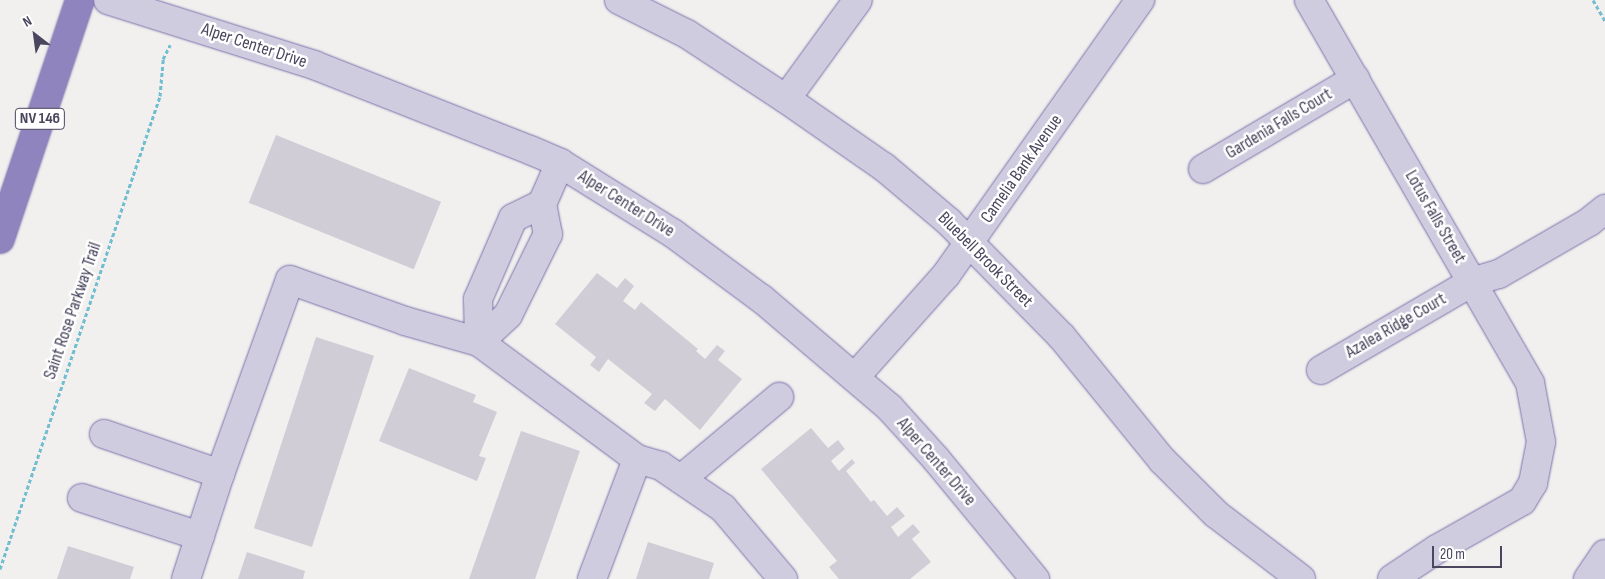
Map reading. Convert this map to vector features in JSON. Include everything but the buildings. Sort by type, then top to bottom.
[{"type":"highway","name":"NV 146","points":[[0,239],[80,0]]},
{"type":"street","name":"Alper Center Drive","points":[[108,0],[314,65],[560,163],[674,234],[762,299],[889,407],[936,459],[1035,579]]},
{"type":"street","name":"Bluebell Brook Street","points":[[620,0],[687,34],[786,99],[884,167],[970,243],[1062,337],[1162,460],[1216,514],[1301,579]]},
{"type":"street","points":[[786,99],[858,0]]},
{"type":"street","name":"Camelia Bank Avenue","points":[[855,377],[946,275],[1140,0]]},
{"type":"street","name":"Lotus Falls Street","points":[[1309,0],[1530,383],[1541,442],[1533,483],[1522,501],[1437,549],[1392,579]]},
{"type":"street","name":"Gardenia Falls Court","points":[[1203,169],[1355,79]]},
{"type":"street","points":[[478,342],[508,315],[548,234],[542,204],[560,163]]},
{"type":"street","points":[[478,342],[478,299],[513,218],[542,204]]},
{"type":"street","name":"Azalea Ridge Court","points":[[1321,370],[1472,282],[1499,274],[1589,222],[1605,209]]},
{"type":"street","points":[[186,579],[220,474],[290,280],[405,320],[478,342],[637,459],[661,466],[723,508],[783,579]]},
{"type":"street","points":[[681,479],[779,396]]},
{"type":"street","points":[[104,434],[220,474]]},
{"type":"street","points":[[592,579],[637,459]]},
{"type":"street","points":[[82,498],[200,536]]},
{"type":"street","points":[[1588,579],[1605,554]]},
{"type":"path","points":[[1593,0],[1605,21]]},
{"type":"path","name":"Saint Rose Parkway Trail","points":[[0,569],[160,96],[163,59]]}]
